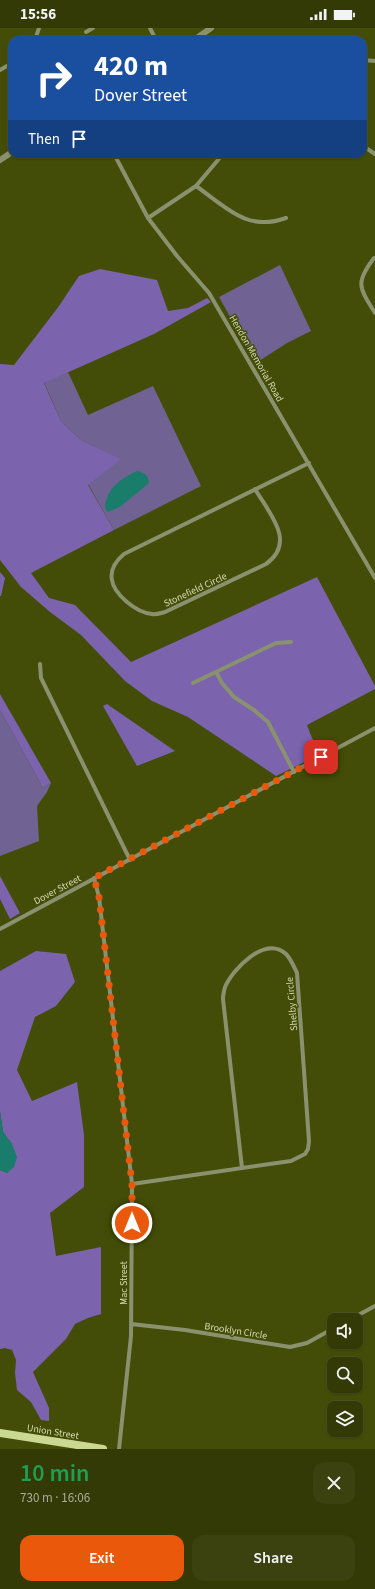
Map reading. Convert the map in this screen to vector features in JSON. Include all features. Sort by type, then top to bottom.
[{"type":"main road","name":"Union Street","points":[[0,1433],[103,1449]]},
{"type":"street","points":[[86,32],[93,28]]},
{"type":"street","points":[[200,36],[211,28]]},
{"type":"street","name":"Hendon Memorial Road","points":[[116,158],[148,218],[177,256],[209,293],[375,578]]},
{"type":"street","points":[[148,218],[196,186],[207,175],[218,158]]},
{"type":"street","points":[[196,186],[248,221],[274,222],[286,218]]},
{"type":"street","points":[[374,258],[361,279],[366,299],[375,313]]},
{"type":"street","name":"Stonefield Circle","points":[[255,489],[279,531],[280,546],[278,553],[266,564],[165,612],[153,614],[145,613],[134,607],[118,594],[112,583],[111,575],[116,563],[124,554],[255,489],[308,463]]},
{"type":"street","points":[[193,683],[276,643],[290,642]]},
{"type":"street","points":[[40,664],[41,678],[130,860]]},
{"type":"street","points":[[216,672],[222,683],[234,697],[268,722],[294,772]]},
{"type":"street","name":"Dover Street","points":[[0,929],[375,728]]},
{"type":"street","name":"Mac Street","points":[[94,878],[99,897],[132,1184],[131,1324],[119,1449]]},
{"type":"street","name":"Shelby Circle","points":[[132,1184],[291,1161],[300,1158],[305,1154],[308,1149],[309,1141],[297,973],[293,963],[286,954],[276,949],[266,948],[256,953],[233,975],[224,991],[223,1000],[242,1168]]},
{"type":"street","points":[[362,1313],[375,1306]]},
{"type":"street","name":"Brooklyn Circle","points":[[131,1324],[185,1330],[290,1347],[307,1343],[327,1332]]},
{"type":"shaded area","points":[[280,265],[311,331],[287,343],[256,363],[219,297]]},
{"type":"shaded area","points":[[100,269],[157,280],[168,311],[188,308],[207,298],[211,302],[154,334],[44,383],[61,421],[81,440],[121,459],[88,485],[114,530],[31,573],[49,598],[75,605],[131,662],[317,577],[375,686],[375,689],[307,725],[312,738],[323,753],[276,776],[188,717],[152,701],[125,681],[81,635],[50,612],[21,587],[0,560],[0,364],[14,365],[59,306],[79,276]]},
{"type":"shaded area","points":[[68,372],[88,415],[153,386],[201,486],[114,530],[88,484],[120,459],[81,440],[61,421],[44,382]]},
{"type":"shaded area","points":[[0,572],[5,578],[1,596],[0,596]]},
{"type":"shaded area","points":[[0,694],[51,783],[43,788],[0,710]]},
{"type":"shaded area","points":[[107,704],[175,751],[137,766],[103,706]]},
{"type":"shaded area","points":[[0,710],[43,788],[51,783],[47,792],[37,806],[39,841],[0,856]]},
{"type":"shaded area","points":[[0,876],[20,913],[10,919],[0,899]]},
{"type":"shaded area","points":[[36,951],[66,954],[75,982],[56,1006],[35,1017],[17,1070],[32,1101],[77,1082],[84,1135],[84,1187],[50,1213],[56,1256],[101,1247],[101,1314],[75,1324],[66,1339],[33,1372],[49,1408],[49,1421],[41,1420],[31,1402],[17,1390],[15,1373],[16,1360],[12,1350],[5,1348],[0,1349],[0,1170],[8,1173],[12,1144],[3,1132],[0,1111],[0,971]]},
{"type":"water","points":[[137,471],[146,475],[149,483],[120,507],[108,512],[105,508],[108,495],[111,490],[125,477]]},
{"type":"water","points":[[0,1111],[3,1132],[12,1144],[17,1157],[14,1167],[7,1173],[0,1170]]},
{"type":"route","points":[[132,1223],[132,1184],[99,897],[94,878],[321,757]]}]
